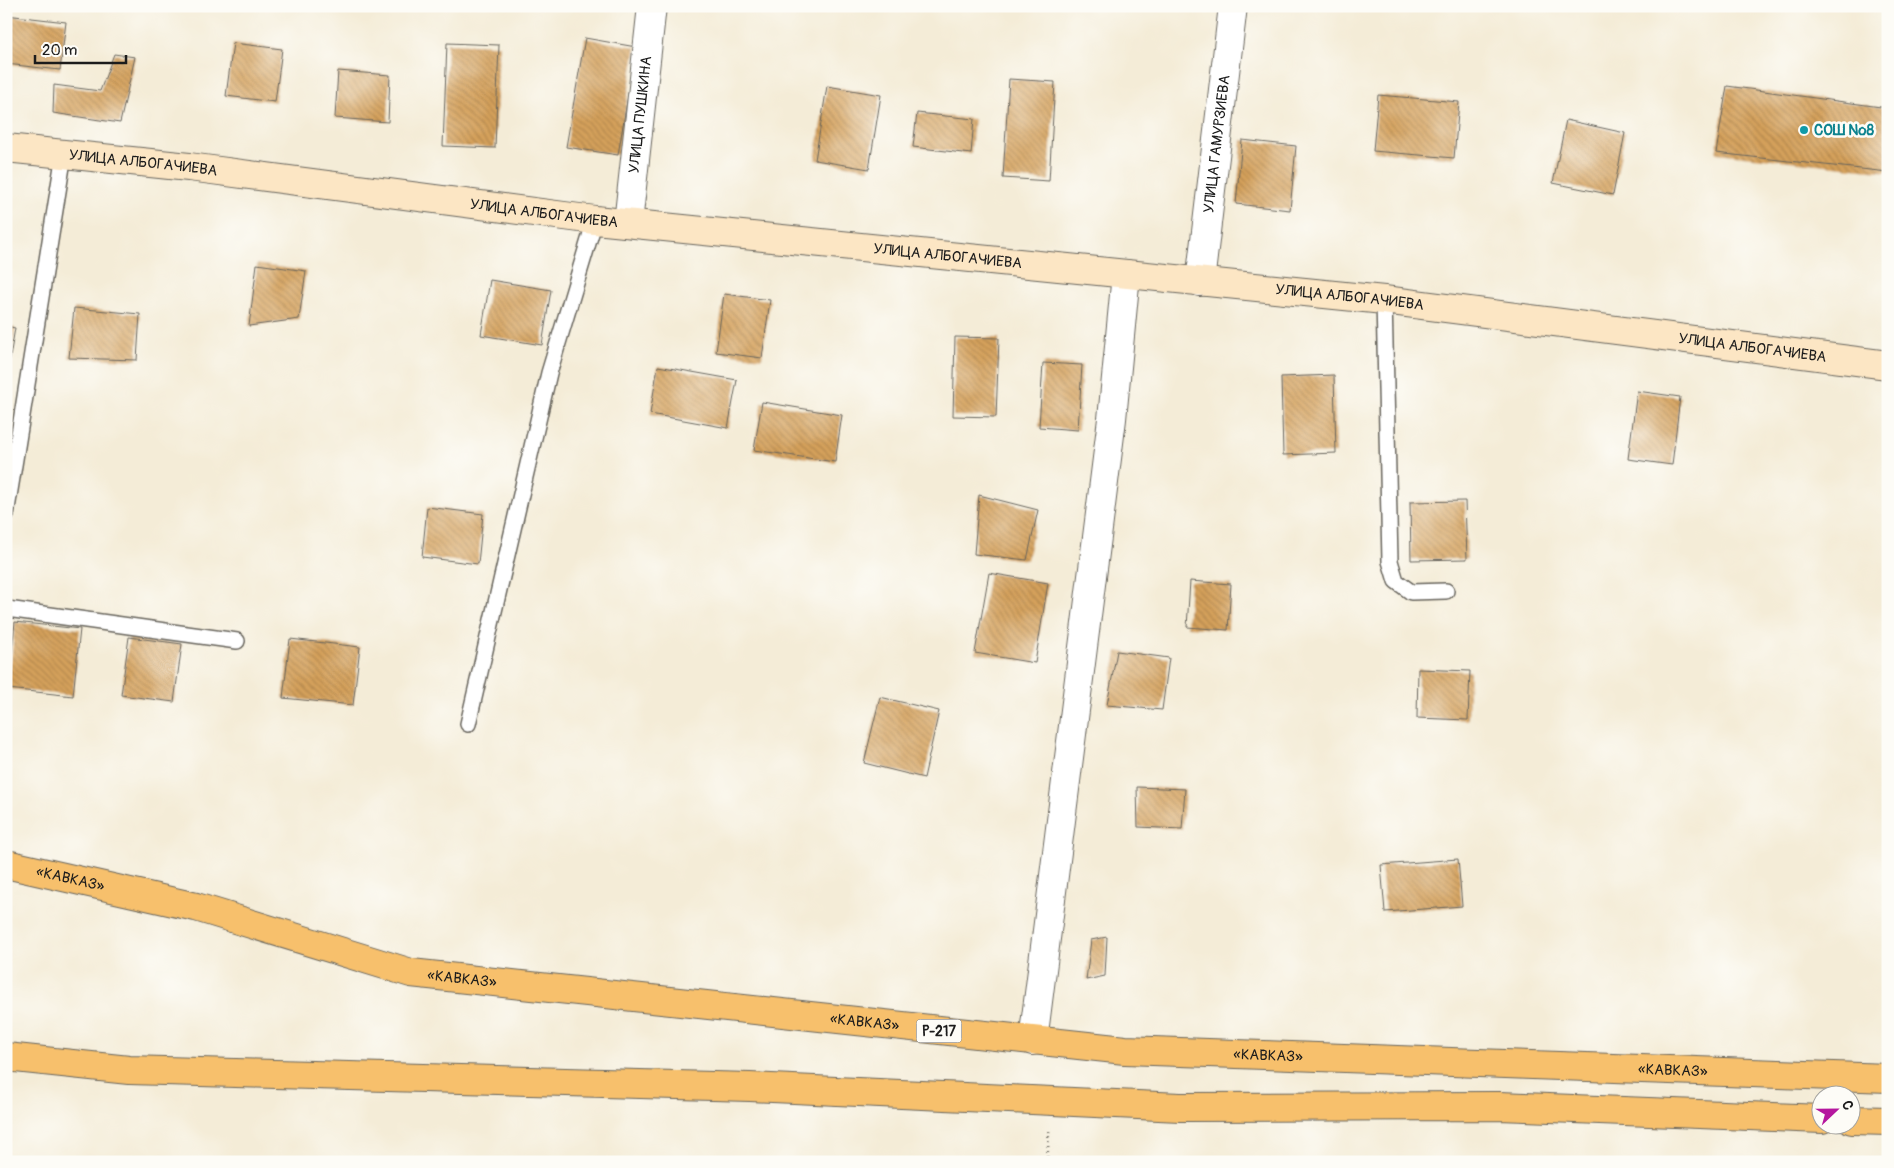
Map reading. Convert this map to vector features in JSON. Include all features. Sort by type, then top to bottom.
[{"type":"highway","name":"«КАВКАЗ»","points":[[6,864],[196,907],[411,973],[1124,1050],[1888,1078]]},
{"type":"highway","points":[[6,1057],[129,1070],[750,1087],[1180,1107],[1499,1106],[1812,1119]]},
{"type":"highway","points":[[1862,1120],[1888,1121]]},
{"type":"street","name":"УЛИЦА ПУШКИНА","points":[[628,223],[652,6]]},
{"type":"street","name":"УЛИЦА ГАМУРЗИЕВА","points":[[1200,282],[1233,6]]},
{"type":"street","name":"УЛИЦА АЛБОГАЧИЕВА","points":[[6,148],[189,167],[595,220],[1384,300],[1888,365]]},
{"type":"street","points":[[1033,1041],[1112,419],[1126,274]]},
{"type":"lane","points":[[6,515],[64,154]]},
{"type":"lane","points":[[468,724],[549,373],[595,220]]},
{"type":"lane","points":[[1384,300],[1390,561],[1396,582],[1411,592],[1446,591]]},
{"type":"lane","points":[[6,607],[7,609],[237,641]]},
{"type":"building","points":[[6,15],[66,22],[60,70],[6,64]]},
{"type":"building","points":[[585,38],[636,47],[618,155],[566,147]]},
{"type":"building","points":[[233,43],[282,49],[275,102],[226,96]]},
{"type":"building","points":[[447,43],[499,45],[495,148],[443,146]]},
{"type":"building","points":[[114,54],[135,57],[120,123],[53,113],[54,85],[100,91]]},
{"type":"building","points":[[338,71],[390,75],[388,122],[335,118]]},
{"type":"building","points":[[1009,79],[1055,82],[1049,181],[1003,178]]},
{"type":"building","points":[[827,86],[881,95],[869,169],[815,160]]},
{"type":"building","name":"СОШ №8","points":[[1727,86],[1888,108],[1888,172],[1716,153]]},
{"type":"building","points":[[1378,95],[1459,102],[1454,158],[1373,151]]},
{"type":"building","points":[[917,113],[974,119],[971,154],[913,147]]},
{"type":"building","points":[[1566,120],[1625,133],[1613,195],[1553,183]]},
{"type":"building","points":[[1242,140],[1296,146],[1290,210],[1236,204]]},
{"type":"building","points":[[257,264],[306,271],[299,319],[249,326]]},
{"type":"building","points":[[490,280],[551,290],[542,345],[481,335]]},
{"type":"building","points":[[724,294],[770,300],[762,358],[716,352]]},
{"type":"building","points":[[74,308],[140,314],[137,360],[69,358]]},
{"type":"building","points":[[6,326],[15,328],[7,375],[6,374]]},
{"type":"building","points":[[955,337],[999,338],[996,417],[953,416]]},
{"type":"building","points":[[1043,363],[1082,365],[1078,430],[1039,427]]},
{"type":"building","points":[[658,366],[737,380],[728,428],[650,414]]},
{"type":"building","points":[[1334,375],[1336,453],[1283,455],[1281,377]]},
{"type":"building","points":[[1637,391],[1680,397],[1672,465],[1628,459]]},
{"type":"building","points":[[762,402],[842,415],[835,462],[754,450]]},
{"type":"building","points":[[979,495],[1038,510],[1027,560],[974,554]]},
{"type":"building","points":[[1465,501],[1467,559],[1411,560],[1410,502]]},
{"type":"building","points":[[427,507],[483,514],[478,564],[422,557]]},
{"type":"building","points":[[989,573],[1048,583],[1035,663],[975,653]]},
{"type":"building","points":[[1190,581],[1231,584],[1228,630],[1187,627]]},
{"type":"building","points":[[15,622],[80,629],[73,696],[8,689]]},
{"type":"building","points":[[129,637],[182,644],[174,702],[121,695]]},
{"type":"building","points":[[290,639],[360,647],[353,705],[283,698]]},
{"type":"building","points":[[1117,651],[1169,658],[1162,710],[1107,705]]},
{"type":"building","points":[[1418,669],[1470,671],[1468,720],[1417,718]]},
{"type":"building","points":[[880,697],[939,711],[924,778],[864,763]]},
{"type":"building","points":[[1137,787],[1185,789],[1182,829],[1138,827]]},
{"type":"building","points":[[1458,859],[1462,906],[1385,912],[1381,865]]},
{"type":"building","points":[[1107,937],[1105,976],[1086,980],[1091,940]]},
{"type":"place","name":"СОШ №8","points":[[1804,130]]}]
